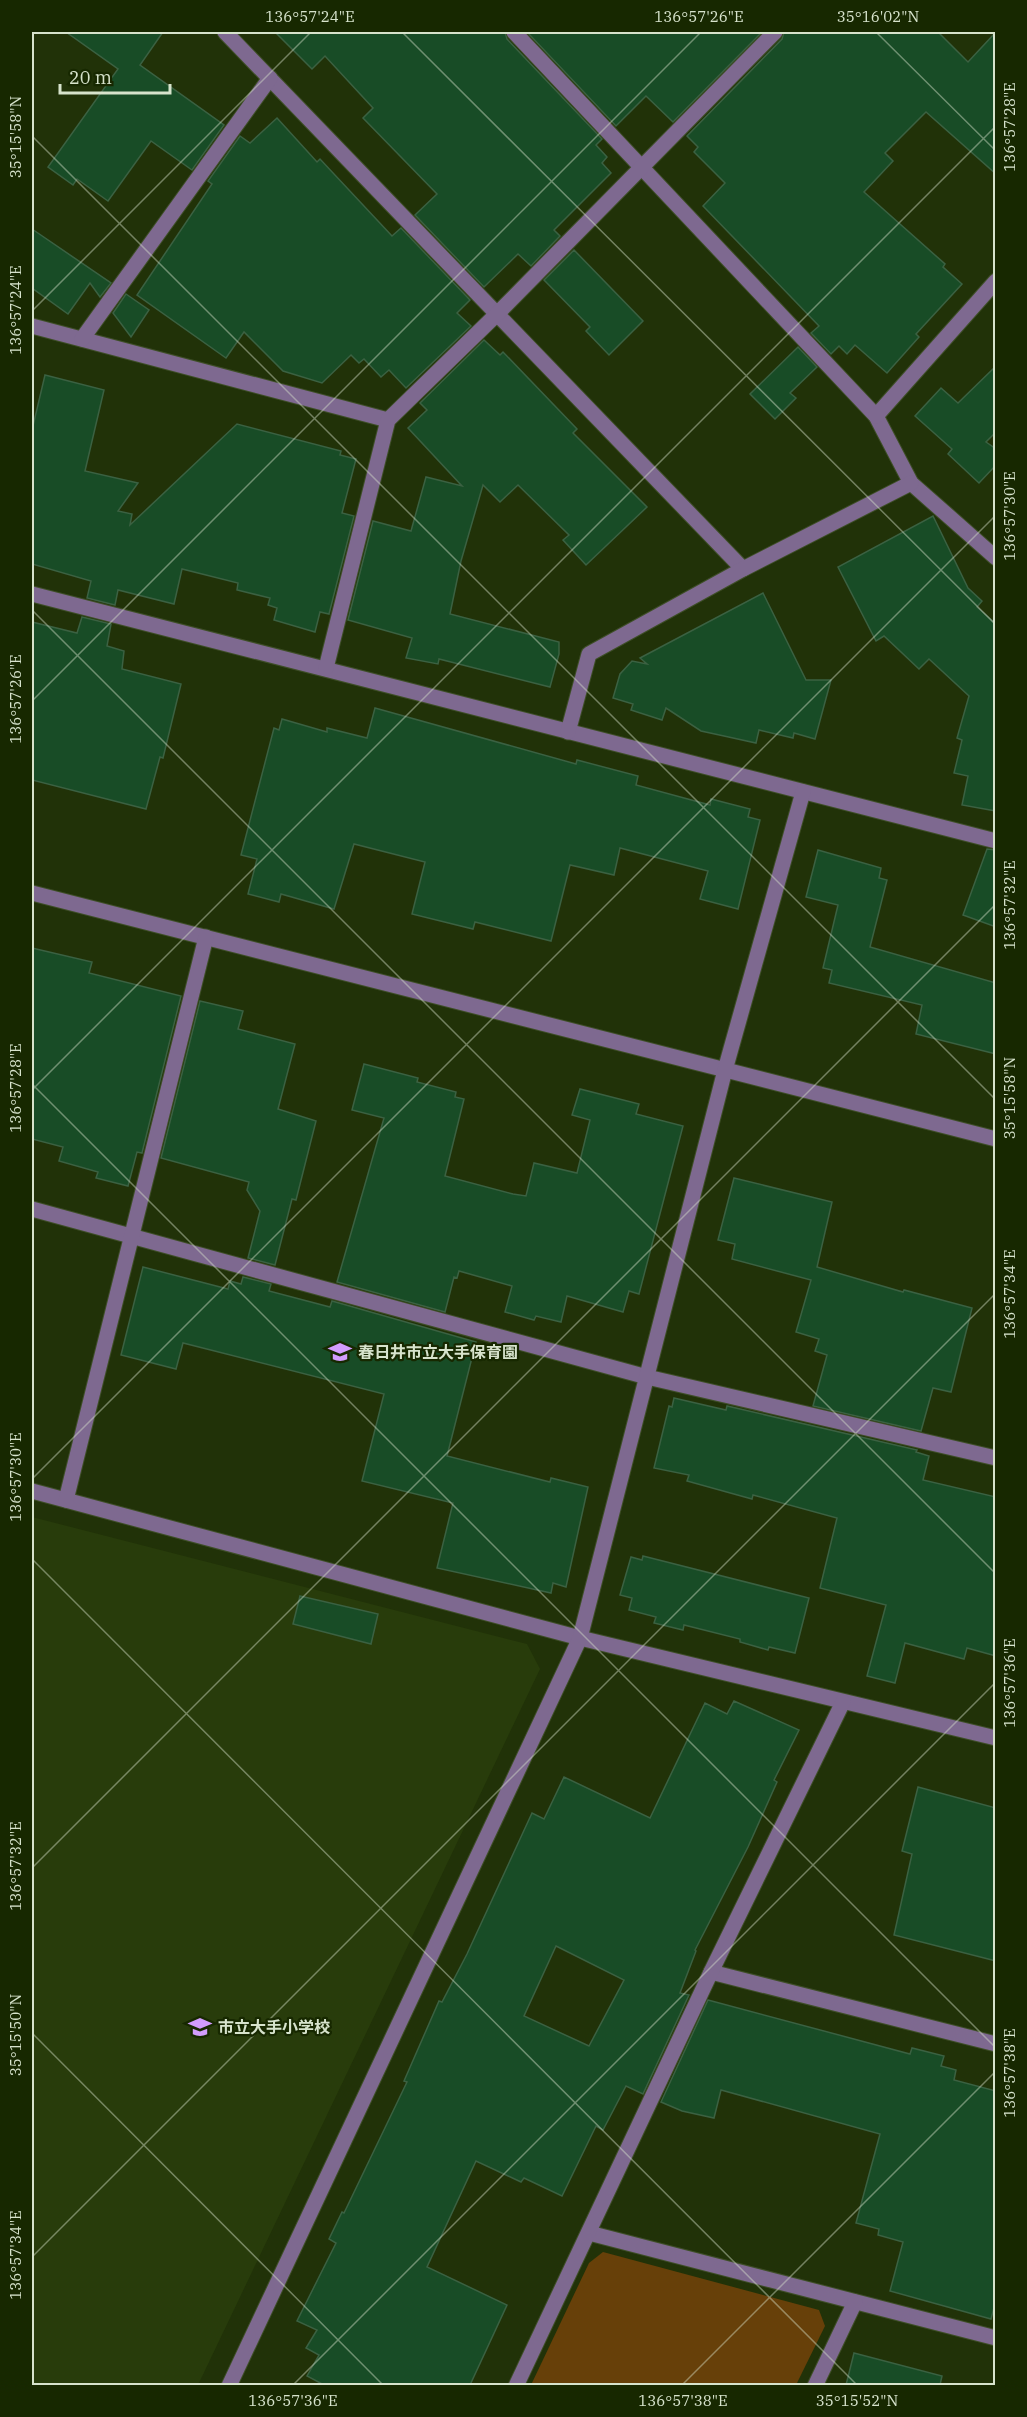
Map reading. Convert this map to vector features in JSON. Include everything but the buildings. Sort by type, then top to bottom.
[{"type":"street","points":[[225,32],[743,569]]},
{"type":"street","points":[[514,32],[643,166],[876,416],[911,483],[996,558]]},
{"type":"street","points":[[327,668],[388,420],[497,314],[775,32]]},
{"type":"street","points":[[82,339],[270,78]]},
{"type":"street","points":[[876,416],[996,281]]},
{"type":"street","points":[[32,326],[388,420]]},
{"type":"street","points":[[568,732],[589,654],[743,569],[911,483]]},
{"type":"street","points":[[32,594],[996,841]]},
{"type":"street","points":[[229,2385],[580,1638],[725,1070],[803,792]]},
{"type":"street","points":[[32,893],[996,1139]]},
{"type":"street","points":[[66,1500],[206,936]]},
{"type":"street","points":[[32,1209],[132,1234],[647,1377],[996,1458]]},
{"type":"street","points":[[32,1491],[580,1638],[996,1738]]},
{"type":"street","points":[[516,2385],[711,1972],[843,1702]]},
{"type":"street","points":[[711,1972],[996,2044]]},
{"type":"street","points":[[589,2233],[996,2338]]},
{"type":"street","points":[[815,2385],[855,2302]]},
{"type":"shaded area","name":"市立大手小学校","points":[[32,1517],[527,1644],[540,1669],[198,2385],[32,2385]]},
{"type":"shaded area","points":[[603,2252],[819,2310],[825,2326],[796,2385],[531,2385],[589,2263]]},
{"type":"place","name":"春日井市立大手保育園","points":[[340,1352]]},
{"type":"place","name":"市立大手小学校","points":[[200,2027]]}]
